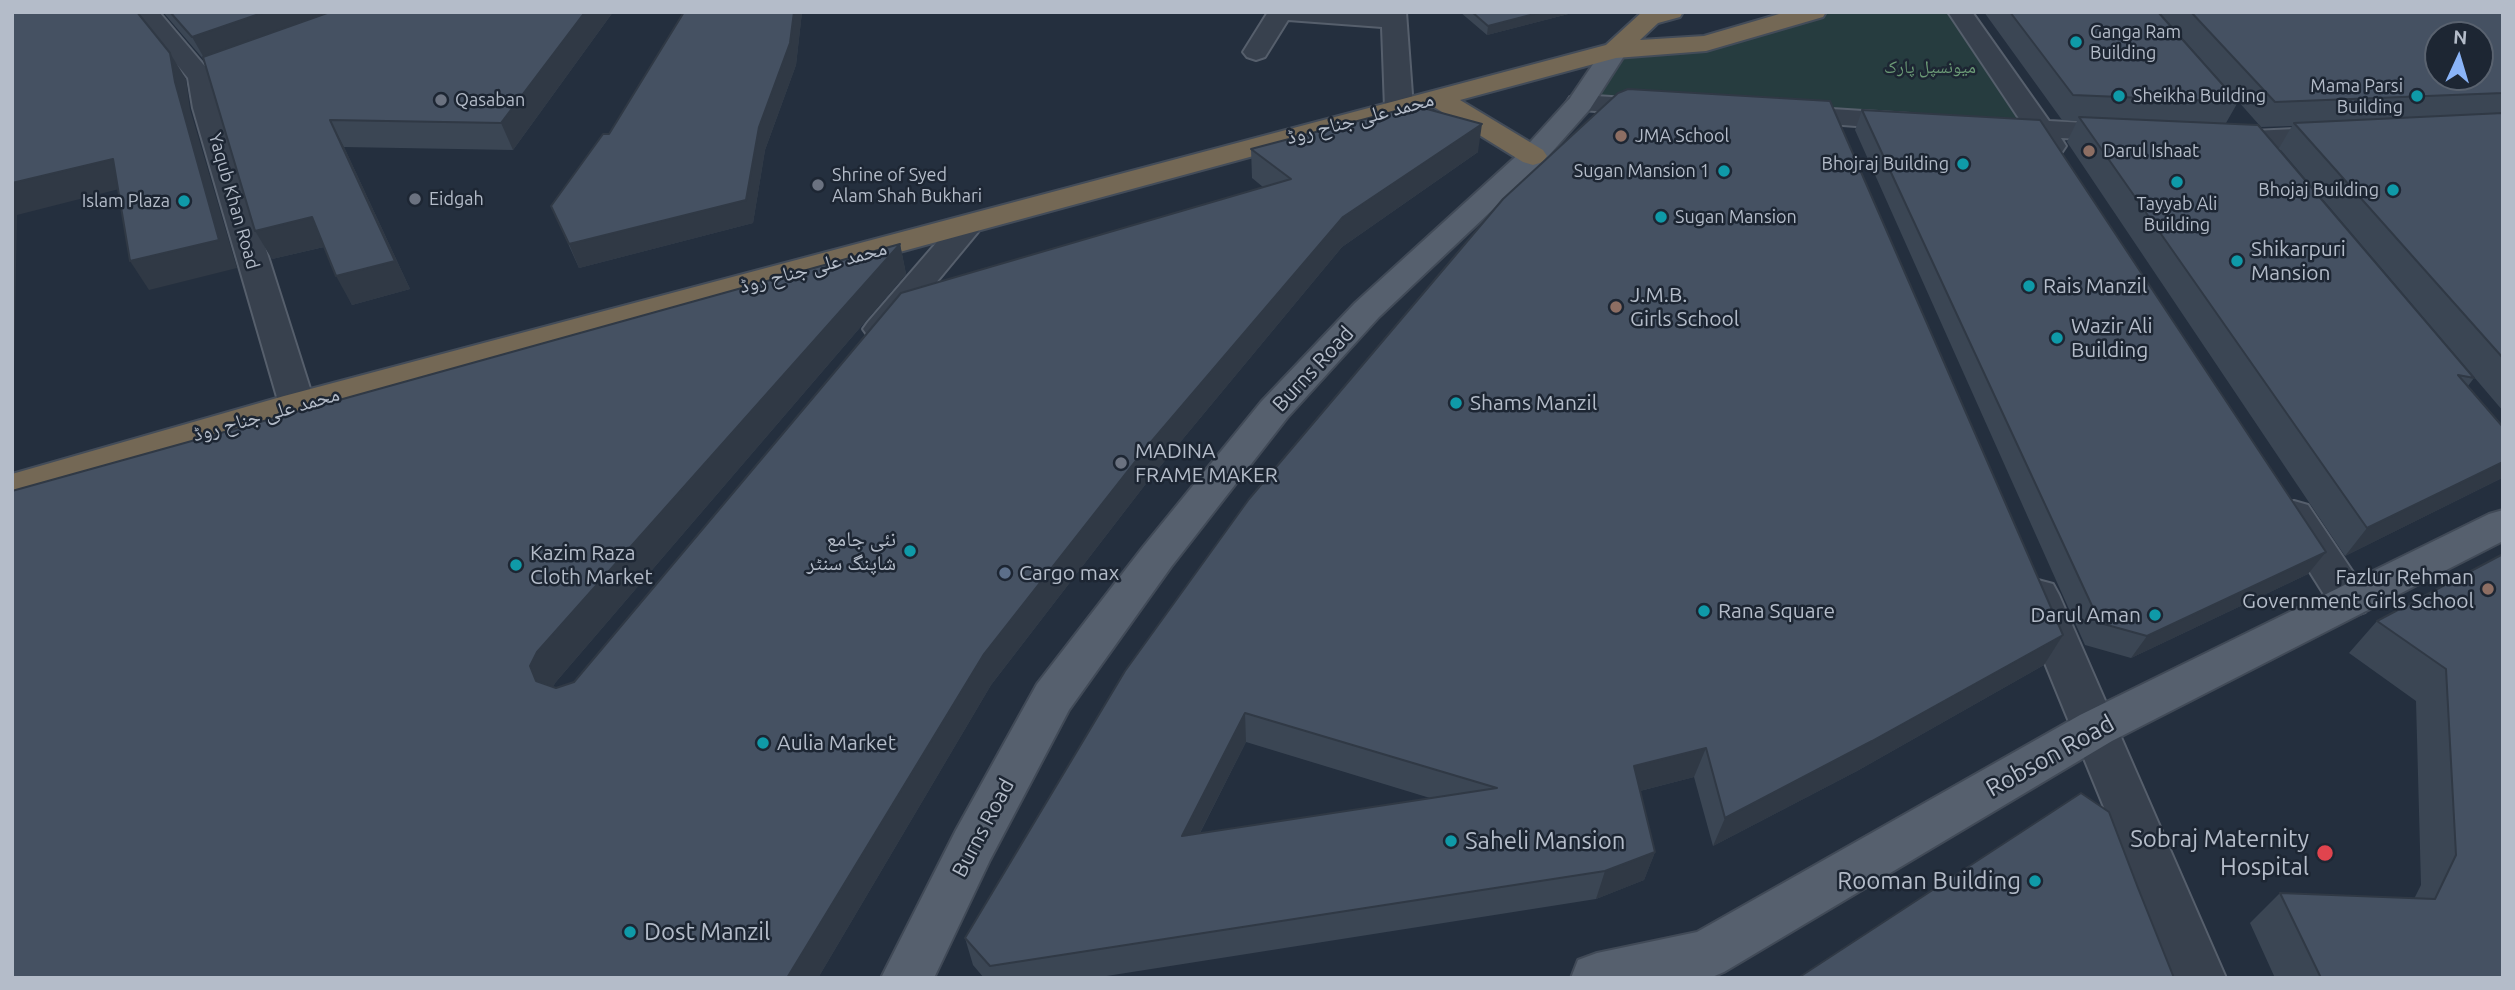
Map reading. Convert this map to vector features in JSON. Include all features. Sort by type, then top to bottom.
[{"type":"highway","name":"محمد علی جناح روڈ","points":[[1615,50],[1649,18],[1671,12]]},
{"type":"highway","name":"محمد علی جناح روڈ","points":[[12,486],[298,404],[1615,50],[1706,43],[1814,12]]},
{"type":"highway","points":[[1437,97],[1533,156]]},
{"type":"main road","name":"Burns Road","points":[[908,978],[973,845],[1053,697],[1157,557],[1274,410],[1367,310],[1533,156],[1580,103],[1615,50]]},
{"type":"main road","name":"Robson Road","points":[[1598,978],[1709,966],[2096,728],[2503,524]]},
{"type":"street","name":"Yaqub Khan Road","points":[[146,12],[214,72],[207,108],[298,404]]},
{"type":"street","points":[[1256,52],[1280,12]]},
{"type":"street","points":[[1285,12],[1394,16],[1398,108]]},
{"type":"street","points":[[1960,12],[2072,176]]},
{"type":"street","points":[[1580,103],[1686,109]]},
{"type":"street","points":[[2225,107],[2279,171]]},
{"type":"street","points":[[1753,113],[1930,123]]},
{"type":"street","points":[[1833,117],[1849,155]]},
{"type":"street","points":[[1972,126],[2147,134]]},
{"type":"street","points":[[2187,136],[2253,139],[2364,133]]},
{"type":"street","points":[[862,351],[967,226]]},
{"type":"street","points":[[2275,486],[2350,601]]},
{"type":"street","points":[[2025,563],[2200,978]]},
{"type":"green space","name":"میونسپل پارک","points":[[1814,12],[1960,12],[2042,130],[1580,103],[1615,50],[1706,43]]},
{"type":"building","points":[[12,12],[137,12],[170,53],[175,82],[219,240],[130,261],[113,159],[12,183]]},
{"type":"building","points":[[170,12],[265,12],[192,37]]},
{"type":"building","points":[[330,12],[585,12],[501,123],[330,120],[395,261],[336,276],[312,217],[255,231],[203,57]]},
{"type":"building","points":[[684,12],[794,12],[790,43],[759,127],[746,200],[569,244],[551,206],[603,134],[609,134]]},
{"type":"building","points":[[1472,12],[1542,12],[1488,26]]},
{"type":"building","points":[[2010,12],[2158,12],[2238,102],[2073,95]]},
{"type":"building","points":[[2191,12],[2503,12],[2503,93],[2275,102]]},
{"type":"building","points":[[1628,89],[1830,101],[2063,635],[1872,741],[1725,818],[1706,748],[1634,766],[1655,852],[1605,871],[990,966],[965,938],[1125,671],[1249,499],[1503,199],[1618,93]],"holes":[[[1245,713],[1497,788],[1182,836]]]},
{"type":"building","points":[[1411,107],[1482,124],[1343,217],[1145,449],[984,654],[787,978],[12,978],[12,491],[900,244],[537,652],[530,666],[536,681],[556,688],[574,682],[901,293],[1291,179],[1251,149]]},
{"type":"building","points":[[1862,110],[2040,120],[2326,552],[2147,636],[2100,623]]},
{"type":"building","points":[[2503,113],[2503,358],[2294,123]]},
{"type":"building","points":[[2079,117],[2258,125],[2474,378],[2458,375],[2503,427],[2503,462],[2367,528]]},
{"type":"building","points":[[2503,554],[2503,978],[2321,978],[2280,893],[2435,899],[2456,855],[2446,669],[2377,621]]},
{"type":"building","name":"Rooman Building","points":[[2081,793],[2109,812],[2174,978],[1798,978]]},
{"type":"place","name":"Ganga Ram Building","points":[[2076,42]]},
{"type":"place","name":"Sheikha Building","points":[[2119,96]]},
{"type":"place","name":"Mama Parsi Building","points":[[2417,96]]},
{"type":"place","name":"Qasaban","points":[[441,100]]},
{"type":"place","name":"JMA School","points":[[1621,136]]},
{"type":"place","name":"Darul Ishaat","points":[[2089,151]]},
{"type":"place","name":"Bhojraj Building","points":[[1963,164]]},
{"type":"place","name":"Sugan Mansion 1","points":[[1724,171]]},
{"type":"place","name":"Tayyab Ali Building","points":[[2177,182]]},
{"type":"place","name":"Shrine of Syed Alam Shah Bukhari","points":[[818,185]]},
{"type":"place","name":"Bhojaj Building","points":[[2393,190]]},
{"type":"place","name":"Eidgah","points":[[415,199]]},
{"type":"place","name":"Islam Plaza","points":[[184,201]]},
{"type":"place","name":"Sugan Mansion","points":[[1661,217]]},
{"type":"place","name":"Shikarpuri Mansion","points":[[2237,261]]},
{"type":"place","name":"Rais Manzil","points":[[2029,286]]},
{"type":"place","name":"J.M.B. Girls School","points":[[1616,307]]},
{"type":"place","name":"Wazir Ali Building","points":[[2057,338]]},
{"type":"place","name":"Shams Manzil","points":[[1456,403]]},
{"type":"place","name":"MADINA FRAME MAKER","points":[[1121,463]]},
{"type":"place","name":"نئی جامع شاپنگ سنٹر","points":[[910,551]]},
{"type":"place","name":"Kazim Raza Cloth Market","points":[[516,565]]},
{"type":"place","name":"Cargo max","points":[[1005,573]]},
{"type":"place","name":"Fazlur Rehman Government Girls School","points":[[2488,589]]},
{"type":"place","name":"Rana Square","points":[[1704,611]]},
{"type":"place","name":"Darul Aman","points":[[2155,615]]},
{"type":"place","name":"Aulia Market","points":[[763,743]]},
{"type":"place","name":"Saheli Mansion","points":[[1451,841]]},
{"type":"place","name":"Sobraj Maternity Hospital","points":[[2325,853]]},
{"type":"place","name":"Rooman Building","points":[[2035,881]]},
{"type":"place","name":"Dost Manzil","points":[[630,932]]}]
